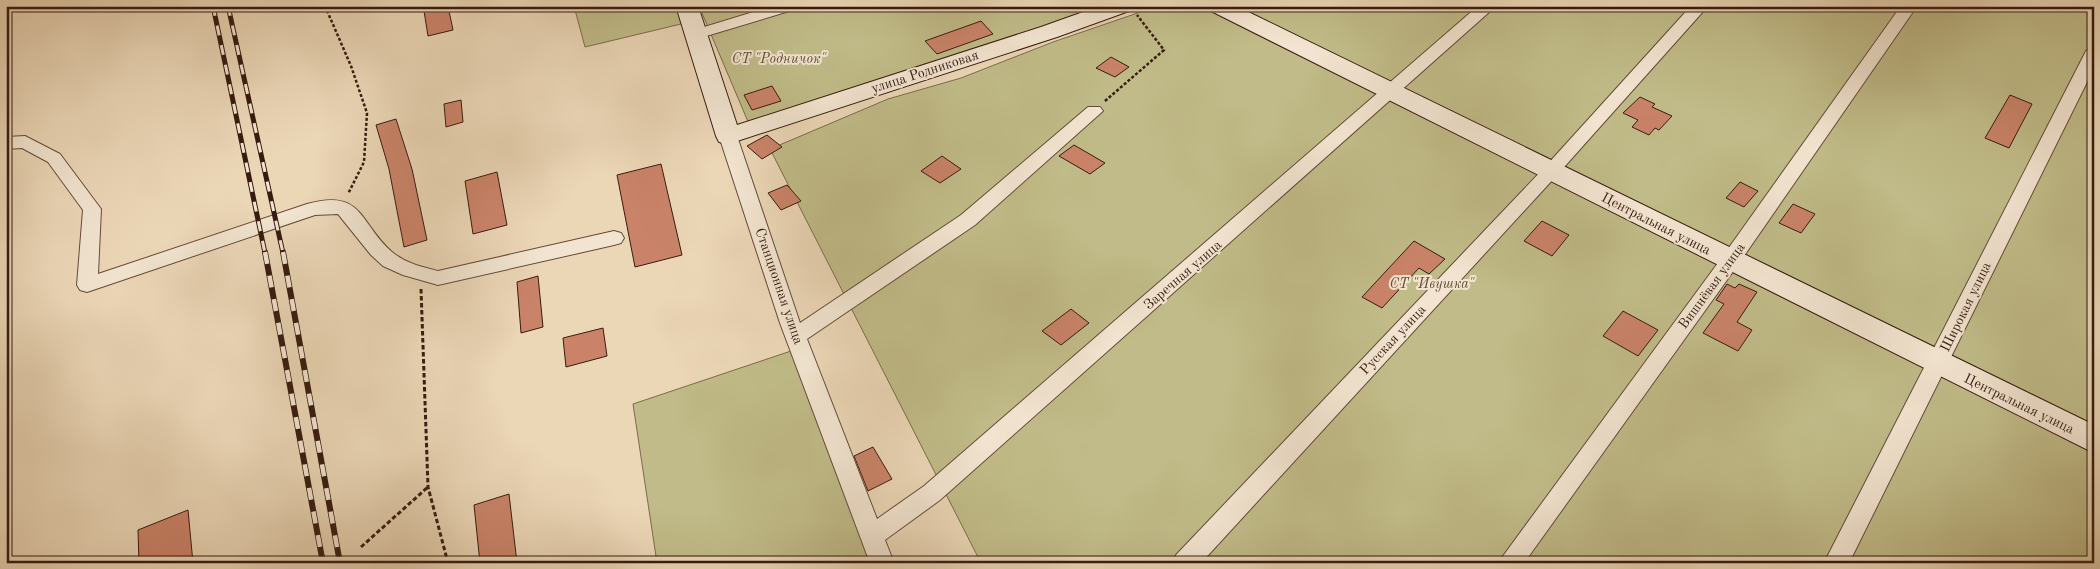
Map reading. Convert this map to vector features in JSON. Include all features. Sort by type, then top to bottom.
[{"type":"street","name":"Станционная улица","points":[[687,6],[728,136],[796,336],[882,563]]},
{"type":"street","points":[[697,34],[790,6]]},
{"type":"street","name":"Центральная улица","points":[[1219,6],[2094,440]]},
{"type":"street","name":"Заречная улица","points":[[872,536],[932,493],[1488,6]]},
{"type":"street","name":"Русская улица","points":[[1185,563],[1551,171],[1700,6]]},
{"type":"street","name":"Вишнёвая улица","points":[[1510,563],[1730,261],[1909,6]]},
{"type":"street","name":"улица Родниковая","points":[[728,136],[1049,32],[1129,10]]},
{"type":"street","name":"Широкая улица","points":[[1836,563],[1938,364],[2094,51]]},
{"type":"street","points":[[796,336],[968,220],[1094,110]]},
{"type":"street","points":[[6,143],[25,142],[54,158],[92,209],[87,284],[314,209],[342,206],[351,214],[385,257],[412,272],[438,278],[614,238]]},
{"type":"path","points":[[325,6],[351,66],[367,113],[364,162],[342,206]]},
{"type":"path","points":[[1094,110],[1164,50],[1129,10]]},
{"type":"path","points":[[421,274],[428,487],[448,563]]},
{"type":"path","points":[[361,547],[428,487]]},
{"type":"green space","points":[[574,6],[677,6],[681,24],[585,47]]},
{"type":"green space","name":"СТ \"Родничок\"","points":[[699,6],[1117,6],[749,124]]},
{"type":"green space","name":"СТ \"Ивушка\"","points":[[1158,6],[2094,6],[2094,563],[981,563],[770,149],[888,99],[961,78],[1053,42]]},
{"type":"green space","points":[[794,350],[873,563],[657,563],[633,404]]},
{"type":"building","points":[[448,6],[453,30],[428,36],[424,11]]},
{"type":"building","points":[[981,21],[993,34],[937,54],[925,41]]},
{"type":"building","points":[[1111,57],[1129,67],[1115,77],[1096,68]]},
{"type":"building","points":[[772,86],[781,101],[752,110],[744,95]]},
{"type":"building","points":[[2010,95],[2032,104],[2009,148],[1985,138]]},
{"type":"building","points":[[1640,97],[1655,104],[1652,107],[1672,116],[1659,130],[1655,128],[1649,135],[1632,127],[1638,120],[1623,113]]},
{"type":"building","points":[[461,100],[463,122],[446,127],[444,104]]},
{"type":"building","points":[[396,119],[412,169],[427,240],[404,247],[389,169],[376,125]]},
{"type":"building","points":[[767,135],[782,147],[762,159],[747,146]]},
{"type":"building","points":[[1074,145],[1105,163],[1090,174],[1059,156]]},
{"type":"building","points":[[942,156],[961,169],[940,183],[921,171]]},
{"type":"building","points":[[661,164],[682,255],[635,267],[617,175]]},
{"type":"building","points":[[497,172],[507,225],[473,234],[465,181]]},
{"type":"building","points":[[1740,182],[1758,191],[1744,207],[1726,198]]},
{"type":"building","points":[[787,185],[801,201],[781,210],[768,193]]},
{"type":"building","points":[[1793,204],[1815,214],[1801,233],[1779,223]]},
{"type":"building","points":[[1542,221],[1569,235],[1552,256],[1524,241]]},
{"type":"building","points":[[1414,241],[1445,259],[1429,274],[1419,268],[1382,308],[1362,297]]},
{"type":"building","points":[[538,276],[543,327],[521,333],[517,282]]},
{"type":"building","points":[[1727,284],[1735,288],[1739,284],[1757,292],[1737,322],[1752,330],[1738,351],[1703,333],[1724,304],[1716,300]]},
{"type":"building","points":[[1071,309],[1089,323],[1061,345],[1042,331]]},
{"type":"building","points":[[1623,311],[1658,330],[1638,356],[1603,336]]},
{"type":"building","points":[[603,328],[607,356],[566,367],[563,338]]},
{"type":"building","points":[[873,447],[892,479],[868,491],[854,456]]},
{"type":"building","points":[[509,494],[517,563],[480,563],[474,505]]},
{"type":"building","points":[[188,510],[193,563],[139,563],[138,530]]},
{"type":"railway","points":[[213,6],[265,253]]},
{"type":"railway","points":[[228,6],[283,253]]},
{"type":"railway","points":[[265,252],[323,563]]},
{"type":"railway","points":[[283,252],[340,563]]}]
